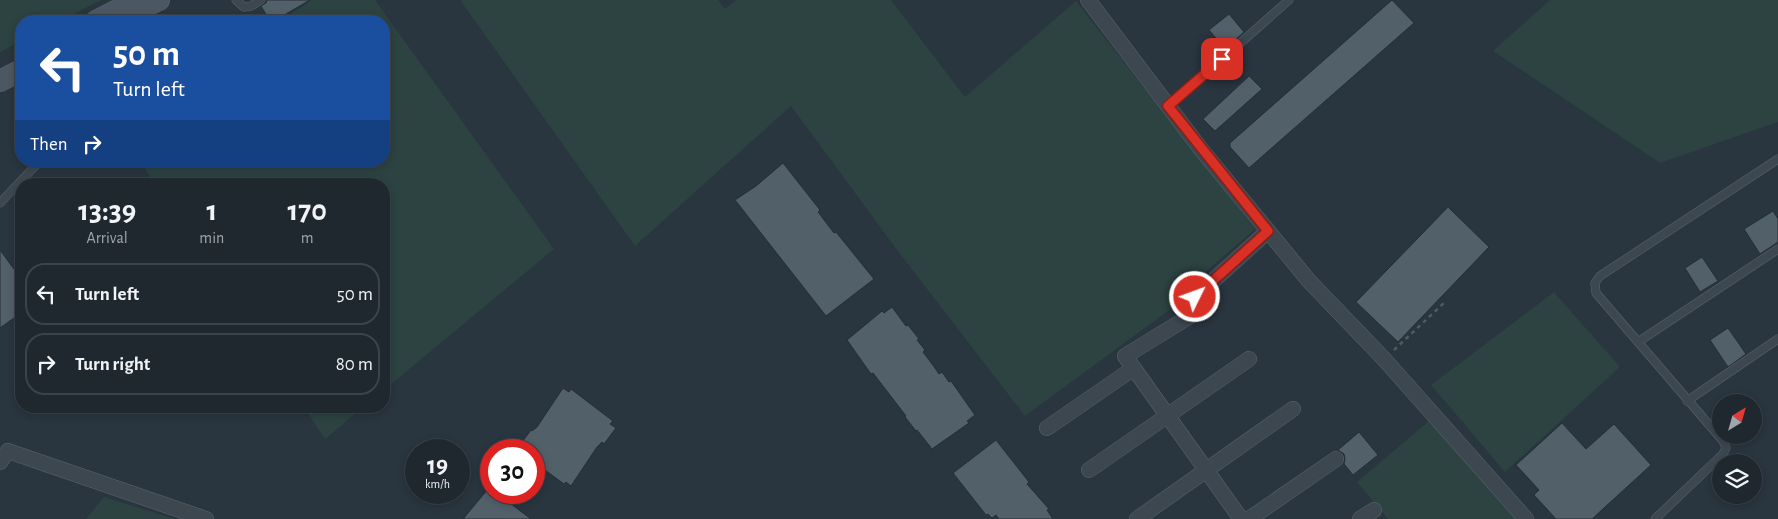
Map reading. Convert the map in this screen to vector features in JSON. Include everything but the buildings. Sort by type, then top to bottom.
[{"type":"main road","points":[[107,15],[136,0]]},
{"type":"main road","points":[[130,15],[159,0]]},
{"type":"main road","points":[[0,69],[15,62]]},
{"type":"main road","points":[[0,81],[15,73]]},
{"type":"street","points":[[1088,0],[1168,106],[1309,281],[1384,359],[1526,519]]},
{"type":"street","points":[[1240,519],[1126,356],[1200,310],[1195,297],[1268,231]]},
{"type":"street","points":[[1089,470],[1249,359]]},
{"type":"street","points":[[1047,428],[1134,368]]},
{"type":"street","points":[[1138,519],[1294,409]]},
{"type":"street","points":[[0,462],[8,451],[206,519]]},
{"type":"street","points":[[1249,519],[1336,459]]},
{"type":"street","points":[[1360,519],[1374,510]]},
{"type":"lane","points":[[236,0],[244,7],[251,6],[261,0]]},
{"type":"lane","points":[[1168,106],[1289,0]]},
{"type":"lane","points":[[1655,519],[1723,454],[1726,448],[1723,441],[1596,293],[1595,284],[1600,276],[1778,159]]},
{"type":"lane","points":[[24,178],[34,167]]},
{"type":"lane","points":[[0,203],[15,187]]},
{"type":"lane","points":[[1638,342],[1778,249]]},
{"type":"lane","points":[[1687,401],[1778,339]]},
{"type":"path","points":[[1384,359],[1446,301]]},
{"type":"green space","points":[[0,0],[101,0],[72,15],[15,15],[15,44],[0,52]]},
{"type":"green space","points":[[306,0],[375,0],[386,15],[289,15],[308,3]]},
{"type":"green space","points":[[460,0],[718,0],[725,9],[736,0],[891,0],[965,97],[1076,1],[1255,229],[1179,295],[1183,300],[1025,416],[897,250],[791,106],[635,246]]},
{"type":"green space","points":[[1550,0],[1778,0],[1778,122],[1660,163],[1493,51]]},
{"type":"green space","points":[[390,21],[554,249],[390,385],[390,178],[151,178],[144,167],[390,167]]},
{"type":"green space","points":[[1554,292],[1620,367],[1505,472],[1431,385]]},
{"type":"green space","points":[[308,413],[356,413],[325,439]]},
{"type":"green space","points":[[1430,420],[1520,519],[1388,519],[1357,482]]},
{"type":"green space","points":[[104,497],[175,519],[86,519]]},
{"type":"route","points":[[1195,297],[1268,231],[1168,106],[1222,59]]}]
